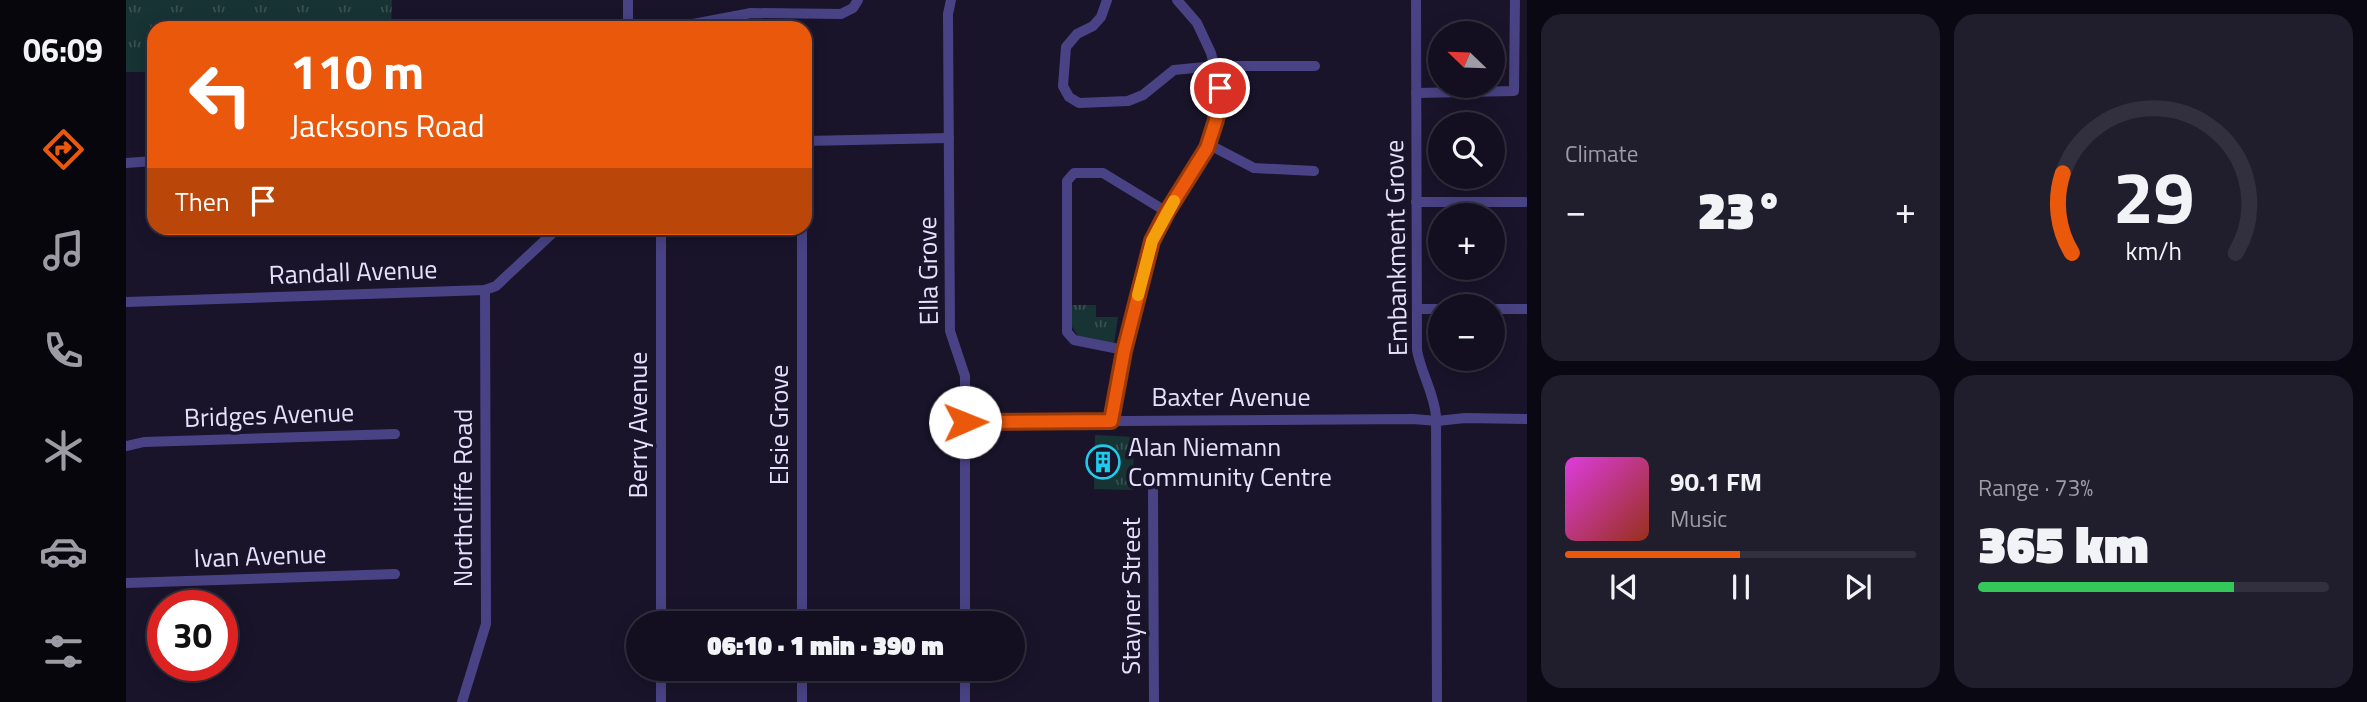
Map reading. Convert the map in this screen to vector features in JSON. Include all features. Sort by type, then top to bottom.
[{"type":"street","points":[[628,0],[628,21]]},
{"type":"street","points":[[709,21],[751,13],[841,14],[853,8],[858,0]]},
{"type":"street","name":"Ella Grove","points":[[951,0],[948,13],[950,331],[965,376],[965,611]]},
{"type":"street","points":[[1107,0],[1101,17],[1093,26],[1077,34],[1066,47],[1063,86],[1069,97],[1079,103],[1128,101],[1143,95],[1174,70],[1215,66],[1315,66]]},
{"type":"street","points":[[1115,421],[1124,351],[1152,241],[1208,144],[1216,120],[1220,88],[1211,53],[1198,23],[1177,0]]},
{"type":"street","name":"Embankment Grove","points":[[1416,0],[1417,351],[1435,404],[1436,418],[1437,702]]},
{"type":"street","points":[[1416,93],[1514,91],[1514,0]]},
{"type":"street","points":[[812,141],[949,138]]},
{"type":"street","points":[[1208,144],[1254,169],[1314,171]]},
{"type":"street","points":[[126,163],[147,162]]},
{"type":"street","points":[[1124,351],[1074,340],[1067,332],[1067,181],[1074,173],[1103,173],[1167,212]]},
{"type":"street","points":[[1416,202],[1525,202]]},
{"type":"street","points":[[485,290],[496,286],[551,235]]},
{"type":"street","name":"Berry Avenue","points":[[661,235],[661,611]]},
{"type":"street","name":"Elsie Grove","points":[[802,235],[802,611]]},
{"type":"street","name":"Randall Avenue","points":[[126,302],[485,290]]},
{"type":"street","name":"Northcliffe Road","points":[[462,702],[486,624],[485,290]]},
{"type":"street","points":[[1417,309],[1428,309]]},
{"type":"street","points":[[1505,309],[1527,309]]},
{"type":"street","name":"Baxter Avenue","points":[[965,422],[1527,418]]},
{"type":"street","name":"Bridges Avenue","points":[[126,447],[144,442],[395,434]]},
{"type":"street","points":[[126,438],[126,447]]},
{"type":"street","name":"Bridges Avenue","points":[[126,438],[144,442]]},
{"type":"street","name":"Stayner Street","points":[[1153,490],[1154,702]]},
{"type":"street","name":"Ivan Avenue","points":[[126,583],[395,574]]},
{"type":"street","points":[[661,681],[661,702]]},
{"type":"street","points":[[802,681],[803,702]]},
{"type":"street","points":[[965,681],[965,702]]},
{"type":"green space","points":[[126,0],[392,0],[391,21],[147,21],[147,72],[126,72]]},
{"type":"green space","points":[[1071,305],[1096,305],[1096,317],[1118,317],[1114,345],[1078,336],[1071,325]]},
{"type":"green space","points":[[1095,435],[1134,437],[1133,490],[1094,489]]},
{"type":"slow traffic","points":[[1138,295],[1152,241],[1174,201]]},
{"type":"place","name":"Alan Niemann Community Centre","points":[[1103,462]]},
{"type":"route","points":[[965,422],[1111,421],[1124,351],[1152,241],[1207,148],[1216,120],[1220,88]]}]
